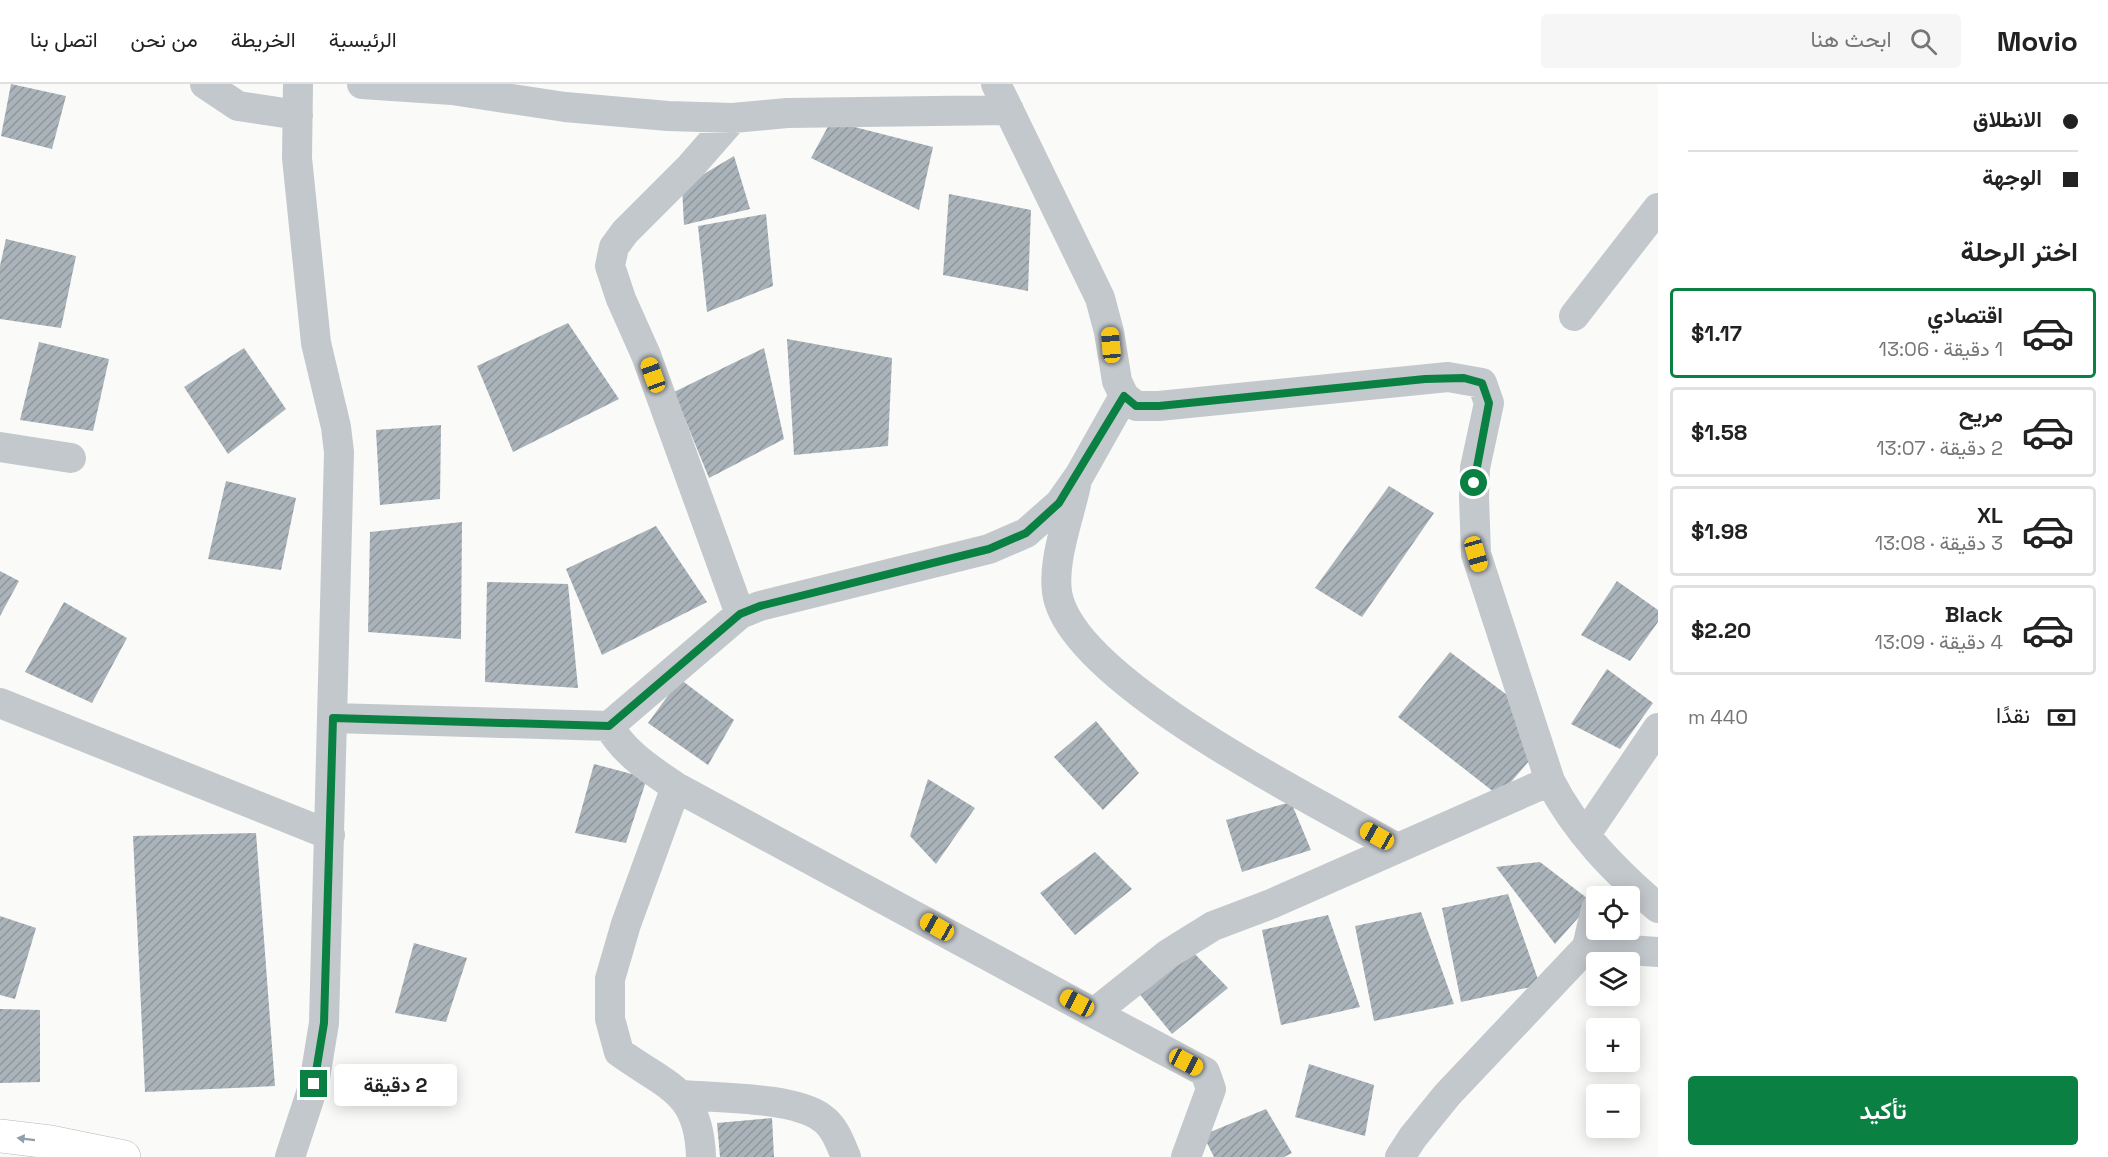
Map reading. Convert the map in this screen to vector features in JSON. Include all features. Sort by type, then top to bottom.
[{"type":"main road","points":[[0,1136],[73,1151],[124,1157]]},
{"type":"street","points":[[206,84],[238,106],[298,115]]},
{"type":"street","points":[[290,1157],[314,1084],[324,1023],[339,452],[336,427],[316,343],[297,158],[298,84]]},
{"type":"street","points":[[363,84],[452,90],[624,112],[733,118],[1003,97],[1100,298],[1109,332],[1117,381],[1124,396],[1136,406],[1159,406],[1448,377],[1482,383],[1489,403],[1476,468],[1474,497],[1476,554],[1550,780],[1565,810],[1615,871],[1658,908]]},
{"type":"street","points":[[733,118],[691,166],[625,232],[614,247],[610,266],[621,299],[646,355],[740,614]]},
{"type":"street","points":[[1574,316],[1658,208]]},
{"type":"street","points":[[333,718],[609,726],[740,614],[760,606],[989,549],[1026,533],[1051,512],[1078,476],[1124,396]]},
{"type":"street","points":[[0,447],[71,458]]},
{"type":"street","points":[[1078,476],[1056,572],[1059,601],[1074,630],[1114,671],[1190,730],[1397,848]]},
{"type":"street","points":[[0,703],[330,835]]},
{"type":"street","points":[[609,726],[619,743],[631,755],[676,787],[1205,1072],[1211,1089],[1185,1157]]},
{"type":"street","points":[[1586,834],[1658,728]]},
{"type":"street","points":[[1094,1013],[1168,954],[1213,926],[1271,904],[1550,780]]},
{"type":"street","points":[[676,787],[626,924],[610,978],[610,1019],[619,1052],[682,1095],[694,1113],[700,1134],[701,1157]]},
{"type":"street","points":[[1608,886],[1615,871]]},
{"type":"street","points":[[1400,1157],[1447,1095],[1587,947],[1589,940]]},
{"type":"street","points":[[1587,947],[1658,952]]},
{"type":"street","points":[[682,1095],[789,1105],[807,1109],[823,1118],[837,1135],[846,1157]]},
{"type":"building","points":[[11,84],[66,96],[52,149],[1,136]]},
{"type":"building","points":[[831,121],[933,147],[919,210],[811,158]]},
{"type":"building","points":[[734,156],[750,209],[684,225],[682,187]]},
{"type":"building","points":[[949,194],[1031,210],[1028,291],[943,275]]},
{"type":"building","points":[[766,214],[773,286],[707,312],[698,226]]},
{"type":"building","points":[[6,239],[76,256],[61,328],[0,319],[0,266]]},
{"type":"building","points":[[568,323],[619,399],[513,452],[477,366]]},
{"type":"building","points":[[787,339],[892,358],[888,446],[794,455]]},
{"type":"building","points":[[39,342],[109,359],[93,431],[20,420]]},
{"type":"building","points":[[244,348],[286,409],[228,454],[184,387]]},
{"type":"building","points":[[764,348],[784,439],[709,478],[674,392]]},
{"type":"building","points":[[441,425],[440,499],[380,505],[376,430]]},
{"type":"building","points":[[226,481],[296,498],[281,570],[208,559]]},
{"type":"building","points":[[1389,486],[1434,513],[1362,617],[1315,588]]},
{"type":"building","points":[[462,522],[461,639],[368,632],[370,532]]},
{"type":"building","points":[[656,526],[707,602],[602,655],[566,569]]},
{"type":"building","points":[[0,571],[19,581],[0,616]]},
{"type":"building","points":[[1617,581],[1658,610],[1658,622],[1630,661],[1581,635]]},
{"type":"building","points":[[487,582],[568,584],[578,688],[485,682]]},
{"type":"building","points":[[64,602],[127,638],[92,703],[25,672]]},
{"type":"building","points":[[1450,652],[1507,695],[1529,761],[1499,796],[1398,717]]},
{"type":"building","points":[[1607,669],[1653,703],[1620,749],[1571,724]]},
{"type":"building","points":[[680,679],[734,720],[708,765],[648,723]]},
{"type":"building","points":[[1096,721],[1139,773],[1103,810],[1054,757]]},
{"type":"building","points":[[594,764],[647,778],[626,843],[575,833]]},
{"type":"building","points":[[928,779],[975,808],[936,864],[910,836]]},
{"type":"building","points":[[1291,802],[1311,850],[1242,872],[1226,820]]},
{"type":"building","points":[[256,833],[275,1086],[145,1092],[133,836]]},
{"type":"building","points":[[1095,852],[1132,889],[1075,935],[1040,893]]},
{"type":"building","points":[[1540,862],[1586,897],[1586,909],[1555,944],[1496,867]]},
{"type":"building","points":[[1508,894],[1540,985],[1461,1002],[1442,908]]},
{"type":"building","points":[[1421,912],[1454,1004],[1374,1021],[1355,926]]},
{"type":"building","points":[[1328,915],[1360,1007],[1281,1025],[1262,930]]},
{"type":"building","points":[[0,916],[36,928],[15,999],[0,995]]},
{"type":"building","points":[[414,943],[467,958],[446,1022],[395,1013]]},
{"type":"building","points":[[1192,951],[1228,988],[1172,1034],[1137,991]]},
{"type":"building","points":[[0,1009],[40,1010],[40,1082],[0,1083]]},
{"type":"building","points":[[1309,1064],[1374,1085],[1365,1136],[1295,1117]]},
{"type":"building","points":[[1266,1109],[1292,1153],[1284,1157],[1214,1157],[1203,1135]]},
{"type":"building","points":[[772,1118],[774,1157],[720,1157],[717,1123]]},
{"type":"route","points":[[314,1084],[324,1023],[333,718],[609,726],[740,614],[760,606],[989,549],[1026,533],[1059,503],[1078,476],[1124,396],[1136,406],[1159,406],[1218,398],[1448,377],[1464,378],[1482,383],[1489,403],[1474,483]]}]
